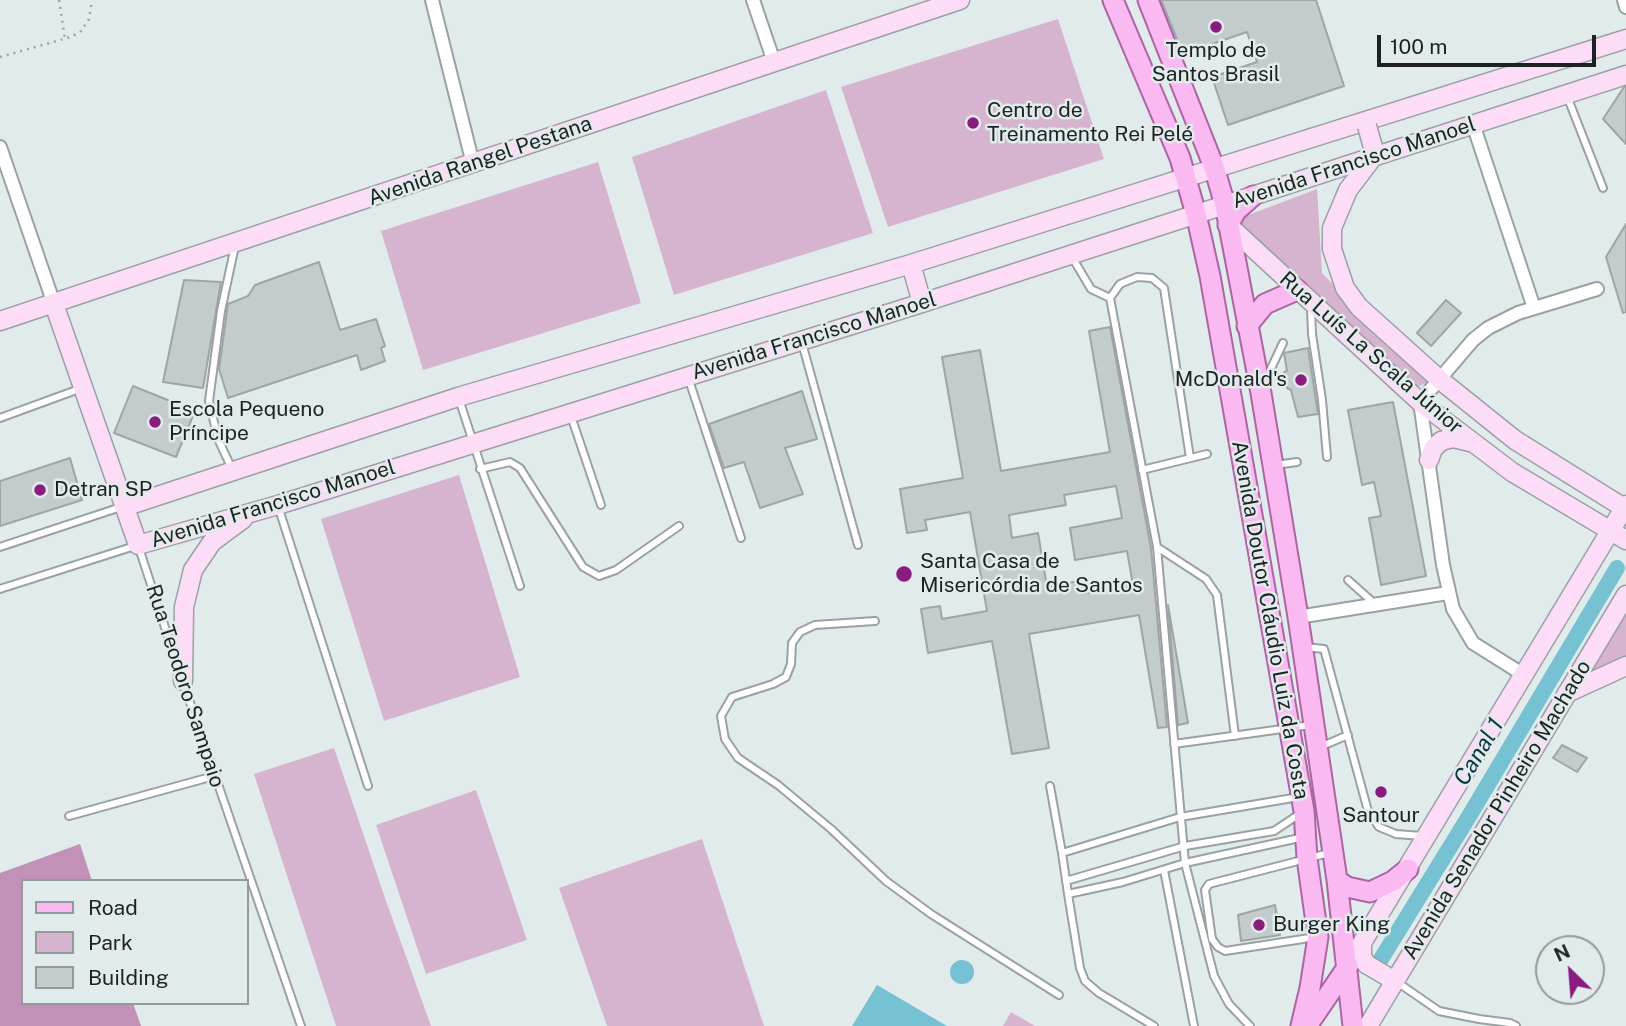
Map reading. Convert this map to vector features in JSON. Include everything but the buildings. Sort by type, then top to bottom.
[{"type":"main road","points":[[1113,0],[1187,176],[1211,209]]},
{"type":"main road","points":[[1148,0],[1214,167],[1211,209]]},
{"type":"main road","points":[[1228,225],[1236,211],[1253,196]]},
{"type":"main road","name":"Avenida Doutor Cláudio Luiz da Costa","points":[[1211,209],[1228,225],[1261,393],[1318,748],[1348,966],[1353,1026]]},
{"type":"main road","name":"Avenida Doutor Cláudio Luiz da Costa","points":[[1211,209],[1210,276],[1303,804],[1318,937],[1301,1026]]},
{"type":"main road","points":[[1248,326],[1265,304],[1304,297]]},
{"type":"main road","points":[[1337,880],[1347,887],[1370,892],[1383,887],[1408,869]]},
{"type":"main road","points":[[1307,1026],[1348,966]]},
{"type":"street","points":[[432,0],[473,164]]},
{"type":"street","points":[[753,0],[774,62]]},
{"type":"street","name":"Avenida Rangel Pestana","points":[[0,321],[960,0]]},
{"type":"street","name":"Avenida Francisco Manoel","points":[[125,510],[233,471],[911,266],[1214,167],[1366,124],[1626,39]]},
{"type":"street","name":"Avenida Francisco Manoel","points":[[136,539],[278,505],[471,437],[571,414],[801,341],[921,299],[1071,255],[1253,196],[1374,153],[1626,75]]},
{"type":"street","points":[[1366,124],[1374,153]]},
{"type":"street","points":[[1473,124],[1534,308]]},
{"type":"street","name":"Rua Teodoro Sampaio","points":[[0,147],[136,539]]},
{"type":"street","name":"Rua Luís La Scala Júnior","points":[[1374,153],[1348,190],[1332,228],[1332,249],[1345,288],[1359,307],[1439,379],[1515,440],[1625,507]]},
{"type":"street","name":"Rua Luís La Scala Júnior","points":[[1228,225],[1420,402],[1512,472],[1626,540]]},
{"type":"street","points":[[911,266],[921,299]]},
{"type":"street","points":[[1524,675],[1473,643],[1458,621],[1448,593],[1420,402],[1481,333],[1497,322],[1597,289]]},
{"type":"street","points":[[1429,460],[1437,445],[1446,439],[1462,439],[1476,445]]},
{"type":"street","points":[[1348,966],[1625,507]]},
{"type":"street","points":[[183,681],[184,607],[193,570],[212,542],[258,509]]},
{"type":"street","points":[[1298,617],[1448,593]]},
{"type":"street","name":"Avenida Senador Pinheiro Machado","points":[[1368,1026],[1626,595]]},
{"type":"street","points":[[1567,693],[1626,666]]},
{"type":"street","points":[[1362,946],[1362,956],[1366,964],[1395,981]]},
{"type":"lane","points":[[1567,94],[1603,188]]},
{"type":"lane","points":[[233,471],[218,439],[209,401],[221,311],[235,243]]},
{"type":"lane","points":[[1071,255],[1091,289],[1110,298]]},
{"type":"lane","points":[[1190,458],[1164,288],[1152,278],[1137,277],[1120,284],[1110,298],[1157,547],[1185,863],[1214,976],[1230,1004],[1250,1026]]},
{"type":"lane","points":[[1304,297],[1322,400],[1327,457]]},
{"type":"lane","points":[[801,341],[858,545]]},
{"type":"lane","points":[[1261,393],[1283,344]]},
{"type":"lane","points":[[688,375],[741,538]]},
{"type":"lane","points":[[0,418],[84,388]]},
{"type":"lane","points":[[460,404],[520,586]]},
{"type":"lane","points":[[571,414],[601,505]]},
{"type":"lane","points":[[1142,470],[1207,454]]},
{"type":"lane","points":[[480,468],[510,462],[520,468],[583,567],[599,576],[617,570],[678,526]]},
{"type":"lane","points":[[1273,465],[1297,462]]},
{"type":"lane","points":[[278,505],[368,786]]},
{"type":"lane","points":[[0,547],[125,510]]},
{"type":"lane","name":"Avenida Francisco Manoel","points":[[0,589],[136,539]]},
{"type":"lane","name":"Rua Teodoro Sampaio","points":[[136,539],[214,776],[301,1026]]},
{"type":"lane","points":[[1157,547],[1206,579],[1217,595],[1235,736]]},
{"type":"lane","points":[[1348,580],[1376,605]]},
{"type":"lane","points":[[875,621],[816,625],[800,632],[792,643],[792,664],[786,677],[732,697],[721,716],[725,739],[738,758],[778,785],[886,881],[931,914],[1059,995]]},
{"type":"lane","points":[[1303,647],[1324,649],[1368,811],[1379,827],[1396,834],[1427,837]]},
{"type":"lane","points":[[1174,744],[1314,725]]},
{"type":"lane","points":[[1318,748],[1348,735]]},
{"type":"lane","points":[[69,816],[214,776]]},
{"type":"lane","points":[[1051,786],[1080,968],[1086,982],[1099,993],[1154,1026]]},
{"type":"lane","points":[[1062,853],[1180,817],[1303,804]]},
{"type":"lane","points":[[1066,881],[1185,846],[1274,831],[1284,826],[1303,804]]},
{"type":"lane","points":[[1068,894],[1122,882],[1185,863],[1306,836]]},
{"type":"lane","points":[[1318,937],[1225,951],[1218,947],[1213,939],[1205,890],[1209,884],[1333,852]]},
{"type":"lane","points":[[1164,870],[1194,1026]]},
{"type":"lane","points":[[1395,981],[1440,1011],[1516,1026]]},
{"type":"path","points":[[59,0],[65,39]]},
{"type":"path","points":[[0,57],[81,32],[89,19],[92,0]]},
{"type":"green space","name":"Centro de Treinamento Rei Pelé","points":[[1058,19],[1104,159],[888,227],[841,87]]},
{"type":"green space","points":[[826,90],[873,233],[674,295],[632,157]]},
{"type":"green space","points":[[598,162],[641,303],[423,370],[381,231]]},
{"type":"green space","points":[[1317,189],[1322,273],[1429,382],[1414,388],[1241,229],[1243,217]]},
{"type":"green space","points":[[459,475],[520,677],[384,721],[321,519]]},
{"type":"green space","points":[[1626,605],[1626,661],[1576,685]]},
{"type":"green space","points":[[334,748],[431,1026],[336,1026],[254,774]]},
{"type":"green space","points":[[476,790],[527,940],[426,974],[376,825]]},
{"type":"green space","points":[[702,839],[764,1026],[607,1026],[559,888]]},
{"type":"green space","points":[[1011,1012],[1035,1026],[1003,1026]]},
{"type":"shaded area","points":[[80,844],[91,879],[21,879],[21,1005],[134,1005],[141,1026],[0,1026],[0,873]]},
{"type":"water","points":[[962,960],[970,964],[974,972],[970,980],[962,984],[954,980],[950,972],[954,964]]},
{"type":"water","points":[[877,985],[947,1026],[852,1026]]},
{"type":"waterway","name":"Canal 1","points":[[1381,959],[1617,568]]},
{"type":"place","name":"Templo de Santos Brasil","points":[[1216,27]]},
{"type":"place","name":"Centro de Treinamento Rei Pelé","points":[[973,123]]},
{"type":"place","name":"McDonald's","points":[[1301,380]]},
{"type":"place","name":"Escola Pequeno Príncipe","points":[[155,422]]},
{"type":"place","name":"Detran SP","points":[[40,490]]},
{"type":"place","name":"Santa Casa de Misericórdia de Santos","points":[[904,574]]},
{"type":"place","name":"Santour","points":[[1381,792]]},
{"type":"place","name":"Burger King","points":[[1259,925]]}]
